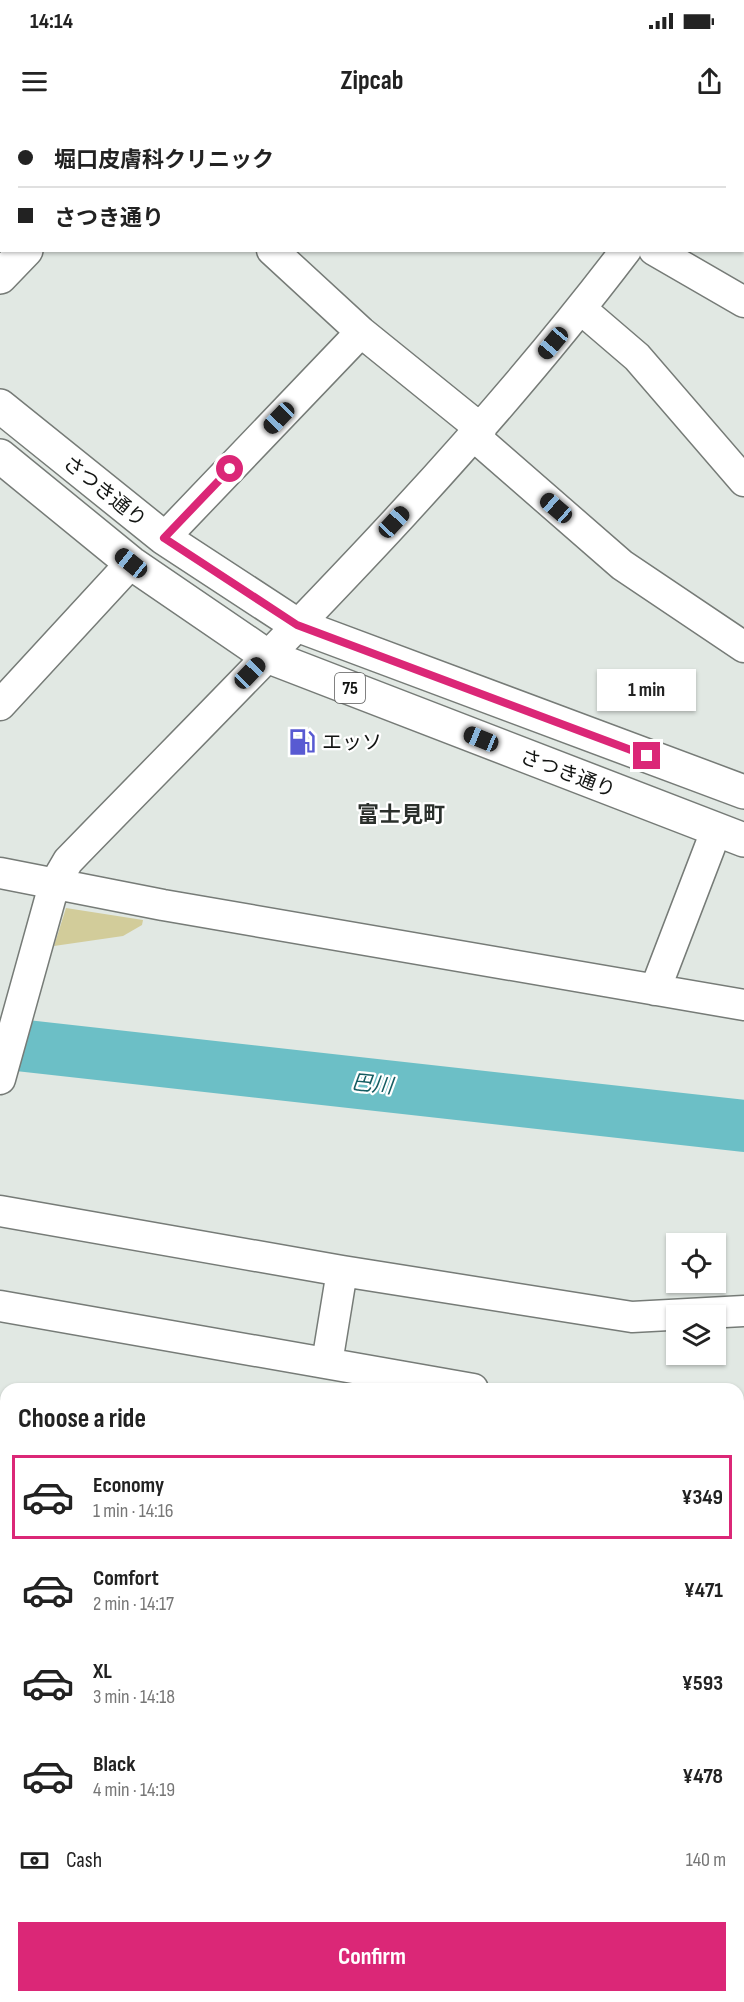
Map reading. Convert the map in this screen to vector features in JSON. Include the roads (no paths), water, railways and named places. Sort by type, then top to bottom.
[{"type":"main road","points":[[0,277],[24,252]]},
{"type":"main road","name":"さつき通り","points":[[0,406],[164,538],[297,625],[741,784]]},
{"type":"main road","name":"さつき通り","points":[[0,456],[131,563],[267,656],[730,835]]},
{"type":"main road","points":[[730,835],[741,784]]},
{"type":"street","points":[[274,252],[622,565],[744,647]]},
{"type":"street","points":[[0,1079],[54,885],[68,861],[297,625],[478,433],[581,309],[624,252]]},
{"type":"street","points":[[657,252],[744,302]]},
{"type":"street","points":[[581,309],[637,357],[744,481]]},
{"type":"street","points":[[164,538],[361,332]]},
{"type":"street","points":[[0,705],[131,563]]},
{"type":"street","points":[[654,990],[730,835]]},
{"type":"street","points":[[0,873],[54,885],[744,1005]]},
{"type":"street","points":[[0,1211],[342,1271],[632,1317],[744,1311]]},
{"type":"street","points":[[327,1363],[342,1271]]},
{"type":"street","points":[[0,1306],[439,1383]]},
{"type":"waterway","name":"巴川","points":[[0,1043],[744,1126]]},
{"type":"place","name":"エッソ","points":[[302,742]]},
{"type":"district","name":"富士見町","points":[[401,814]]}]
